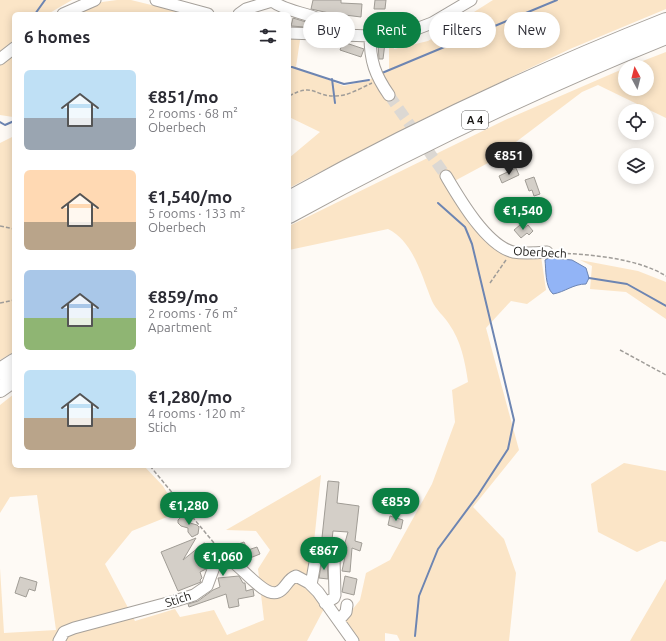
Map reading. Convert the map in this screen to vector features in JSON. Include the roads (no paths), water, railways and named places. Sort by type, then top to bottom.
[{"type":"highway","name":"A 4","points":[[291,198],[414,134],[532,77],[666,21]]},
{"type":"highway","name":"A 4","points":[[291,214],[436,139],[538,90],[666,36]]},
{"type":"highway","points":[[0,372],[12,363]]},
{"type":"highway","points":[[0,388],[12,380]]},
{"type":"street","points":[[68,12],[95,0]]},
{"type":"street","points":[[156,0],[201,12]]},
{"type":"street","points":[[421,28],[471,0]]},
{"type":"street","points":[[241,12],[246,9],[272,1],[287,10],[303,14]]},
{"type":"street","points":[[291,33],[303,34]]},
{"type":"street","points":[[371,48],[372,64],[379,80],[389,95]]},
{"type":"street","points":[[0,59],[12,50]]},
{"type":"street","name":"Oberbech","points":[[446,176],[462,203],[482,229],[504,248],[512,252],[547,252]]},
{"type":"street","points":[[325,603],[334,598],[335,595],[334,558],[331,555],[319,554],[316,557],[311,584],[325,603],[353,641]]},
{"type":"street","name":"Stich","points":[[59,641],[64,632],[74,628],[175,601],[198,593],[207,586],[217,559],[223,556],[228,557],[246,574],[271,593],[277,593],[291,578],[296,576],[311,584]]},
{"type":"street","points":[[343,641],[339,622],[346,612],[347,605]]},
{"type":"water","points":[[549,258],[572,260],[586,268],[589,278],[586,284],[577,285],[553,294],[550,291],[546,278],[545,260]]},
{"type":"waterway","points":[[36,12],[45,0]]},
{"type":"waterway","points":[[382,73],[557,0]]},
{"type":"waterway","points":[[291,67],[344,84],[369,80]]},
{"type":"waterway","points":[[332,79],[335,103]]},
{"type":"waterway","points":[[0,122],[5,125],[12,122]]},
{"type":"waterway","points":[[415,636],[419,596],[438,549],[478,495],[508,449],[514,420],[472,244],[465,227],[438,203]]},
{"type":"waterway","points":[[589,278],[627,284],[666,306]]},
{"type":"tunnel","points":[[389,95],[446,176]]}]
